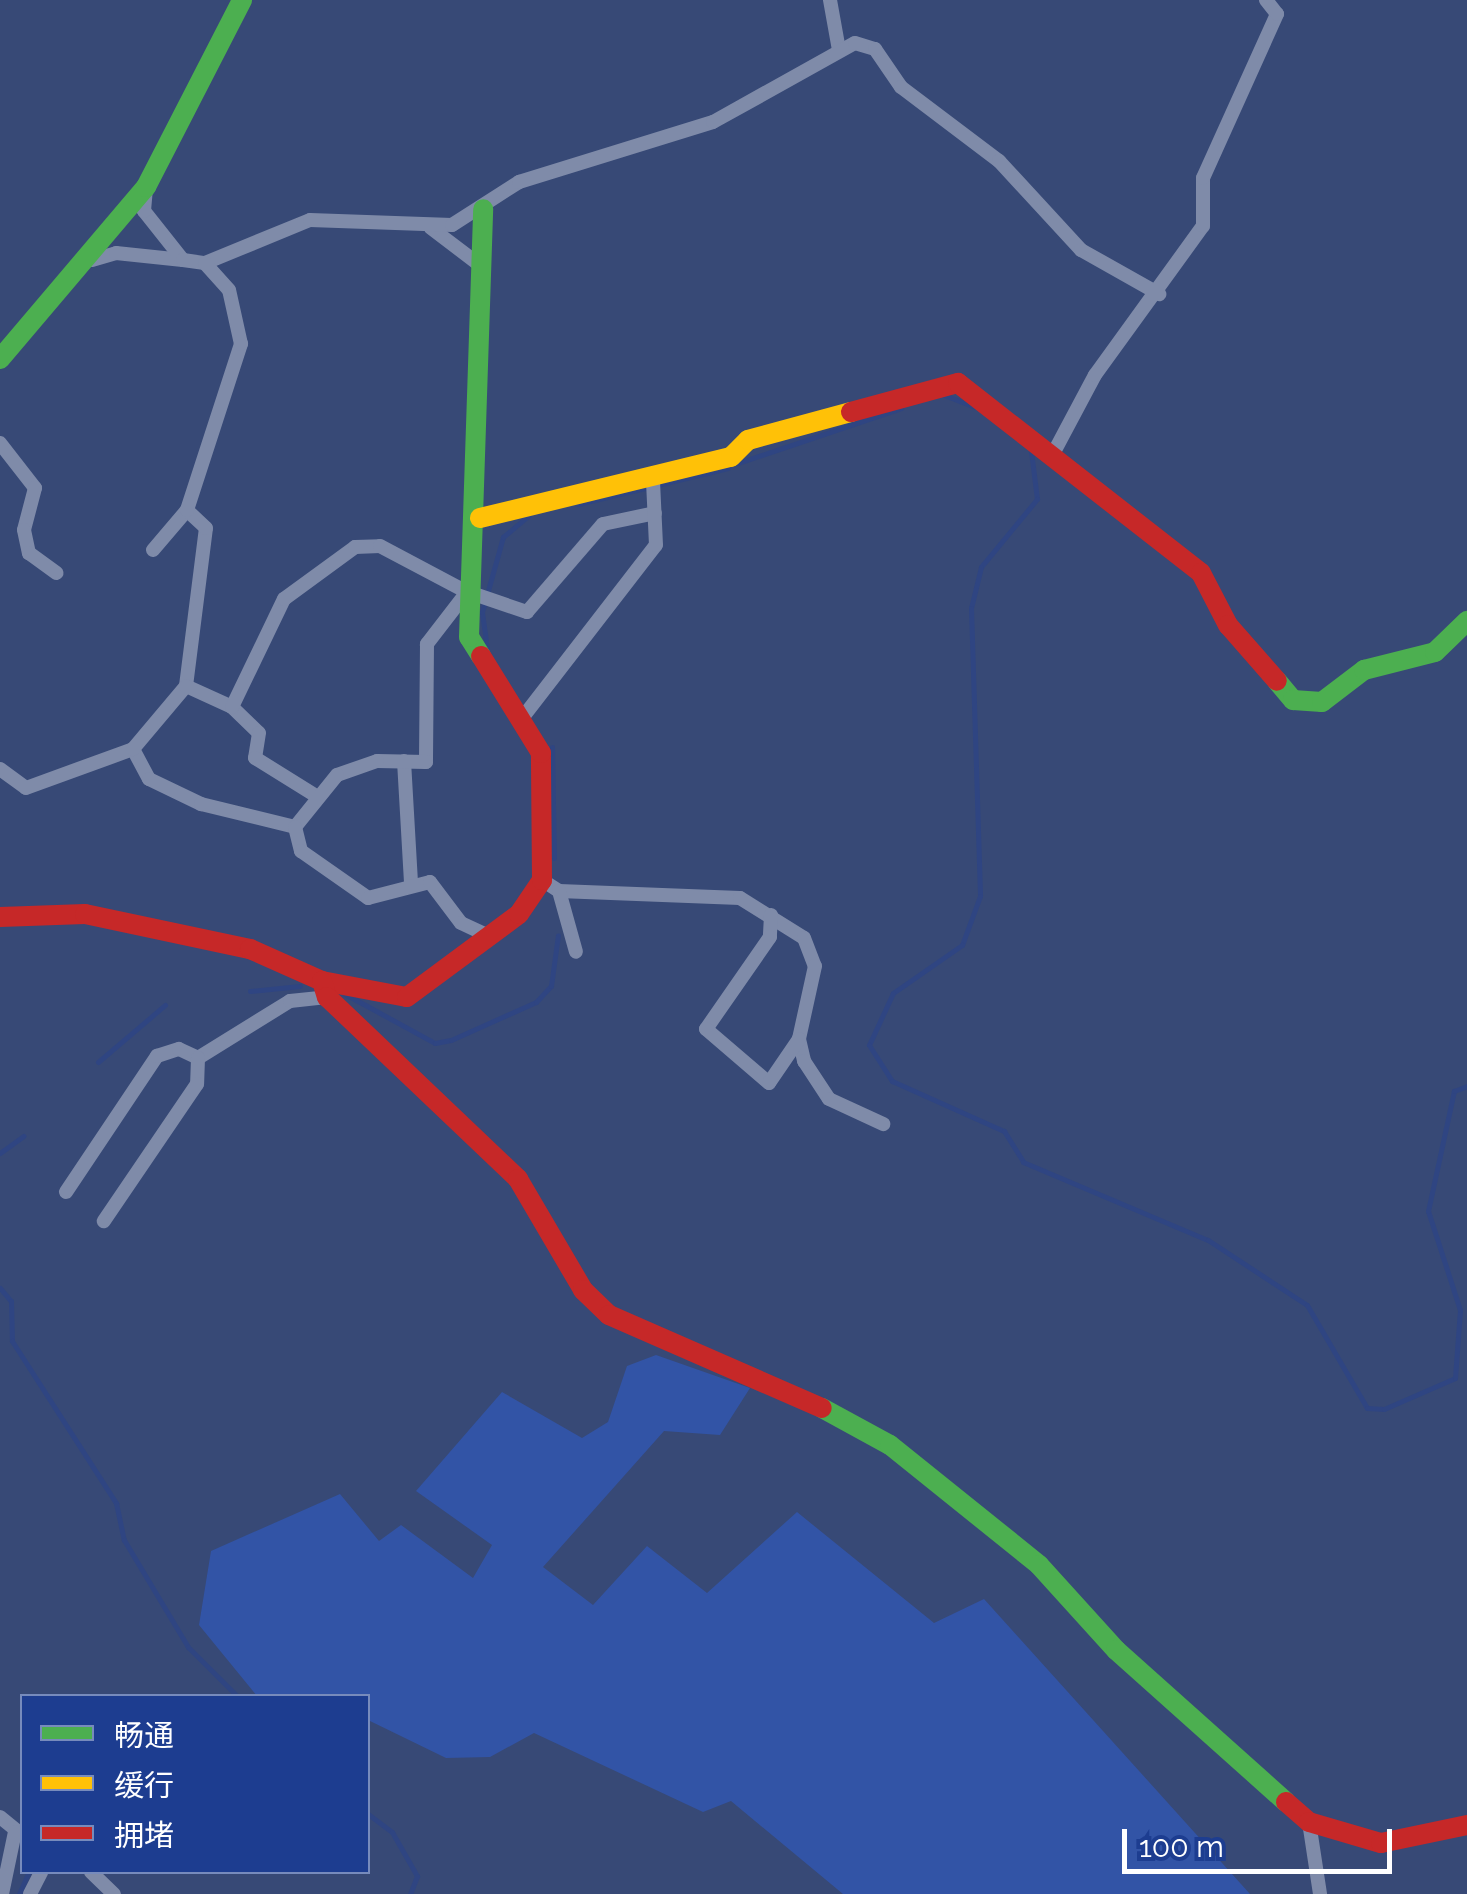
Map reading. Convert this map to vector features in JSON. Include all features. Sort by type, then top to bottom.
[{"type":"street","points":[[0,358],[92,260],[146,187],[242,0]]},
{"type":"street","points":[[830,0],[839,50]]},
{"type":"street","points":[[1054,452],[1095,376],[1159,294],[1203,226],[1202,178],[1277,14],[1266,0]]},
{"type":"street","points":[[92,260],[116,252],[205,263],[310,220],[431,228],[482,210],[520,182],[714,122],[839,50],[874,49],[901,87],[999,161],[1081,250],[1159,294]]},
{"type":"street","points":[[146,187],[144,211],[182,260]]},
{"type":"street","points":[[482,210],[486,273],[479,596],[469,637],[486,677],[523,717],[541,752],[551,886],[576,952]]},
{"type":"street","points":[[431,228],[486,273]]},
{"type":"street","points":[[152,550],[187,510],[241,344],[229,290],[205,263]]},
{"type":"street","points":[[232,707],[284,599],[354,547],[405,556],[479,596],[527,612],[603,524],[654,492],[730,457],[748,440],[876,412],[937,382],[980,394],[1054,452],[1082,488],[1201,573],[1228,625],[1294,700],[1322,702],[1364,670],[1435,652],[1467,621]]},
{"type":"street","points":[[0,442],[35,488],[24,530],[29,553],[57,573]]},
{"type":"street","points":[[480,518],[654,492]]},
{"type":"street","points":[[523,717],[656,546],[654,492]]},
{"type":"street","points":[[0,769],[26,788],[133,749],[186,686],[206,528],[187,510]]},
{"type":"street","points":[[479,596],[427,644],[426,762],[377,761],[313,794],[295,827],[301,851],[368,898],[430,882],[460,923],[489,936]]},
{"type":"street","points":[[186,686],[232,707],[259,732],[254,758],[313,794]]},
{"type":"street","points":[[133,749],[148,779],[201,804],[295,827]]},
{"type":"street","points":[[404,762],[411,884]]},
{"type":"street","points":[[198,1058],[290,1001],[325,989],[406,996],[551,886],[740,898],[771,914],[804,938],[816,966],[799,1039],[768,1083],[706,1030],[770,938],[771,914]]},
{"type":"street","points":[[0,917],[85,914],[250,948],[325,989],[518,1179],[583,1290],[610,1315],[784,1386],[890,1446],[1039,1565],[1116,1650],[1309,1822],[1381,1842],[1467,1825]]},
{"type":"street","points":[[799,1039],[830,1099],[883,1124]]},
{"type":"street","points":[[66,1192],[157,1056],[179,1049],[198,1058]]},
{"type":"street","points":[[104,1222],[197,1084],[198,1058]]},
{"type":"street","points":[[0,1817],[19,1834],[2,1894]]},
{"type":"street","points":[[1309,1822],[1320,1894]]},
{"type":"street","points":[[93,1874],[114,1894]]},
{"type":"shaded area","points":[[656,1355],[750,1388],[720,1435],[664,1431],[543,1567],[593,1605],[647,1546],[707,1593],[797,1512],[934,1623],[984,1599],[1250,1894],[843,1894],[731,1801],[703,1812],[534,1733],[490,1757],[446,1758],[370,1721],[370,1694],[255,1694],[199,1625],[211,1551],[340,1494],[379,1541],[401,1525],[473,1578],[492,1545],[416,1491],[502,1392],[582,1438],[608,1422],[627,1366]]},
{"type":"waterway","points":[[944,395],[975,407]]},
{"type":"waterway","points":[[738,463],[901,408]]},
{"type":"waterway","points":[[1031,451],[1037,499],[981,567],[971,608],[980,896],[962,945],[893,993],[869,1045],[892,1081],[1004,1131],[1023,1162],[1208,1240],[1307,1305],[1367,1408],[1384,1409],[1455,1378],[1460,1310],[1428,1211],[1454,1091],[1467,1086]]},
{"type":"waterway","points":[[578,504],[728,468]]},
{"type":"waterway","points":[[487,648],[482,612],[503,537],[529,515]]},
{"type":"waterway","points":[[552,747],[554,858]]},
{"type":"waterway","points":[[345,994],[435,1043],[451,1040],[536,1002],[551,986],[558,935]]},
{"type":"waterway","points":[[250,991],[300,986]]},
{"type":"waterway","points":[[98,1062],[165,1005]]},
{"type":"waterway","points":[[0,1153],[23,1136]]},
{"type":"waterway","points":[[0,1288],[11,1301],[12,1341],[116,1503],[124,1540],[188,1647],[235,1694]]},
{"type":"waterway","points":[[370,1816],[392,1832],[417,1876],[410,1894]]},
{"type":"waterway","points":[[19,1894],[28,1874]]},
{"type":"traffic: fast","points":[[0,359],[146,187],[242,0]]},
{"type":"traffic: fast","points":[[481,656],[469,637],[483,209]]},
{"type":"traffic: fast","points":[[1277,681],[1293,700],[1322,702],[1364,670],[1435,652],[1467,621]]},
{"type":"traffic: fast","points":[[822,1408],[890,1445],[1039,1565],[1116,1650],[1286,1802]]},
{"type":"traffic: slow","points":[[480,518],[731,457],[748,440],[851,412]]},
{"type":"traffic: jam","points":[[851,412],[958,383],[1201,573],[1228,625],[1277,681]]},
{"type":"traffic: jam","points":[[0,917],[85,914],[250,949],[322,981],[407,997],[519,914],[542,880],[541,753],[481,656]]},
{"type":"traffic: jam","points":[[322,981],[327,997],[518,1179],[583,1290],[609,1315],[822,1408]]},
{"type":"traffic: jam","points":[[1286,1802],[1309,1822],[1381,1843],[1467,1825]]}]
